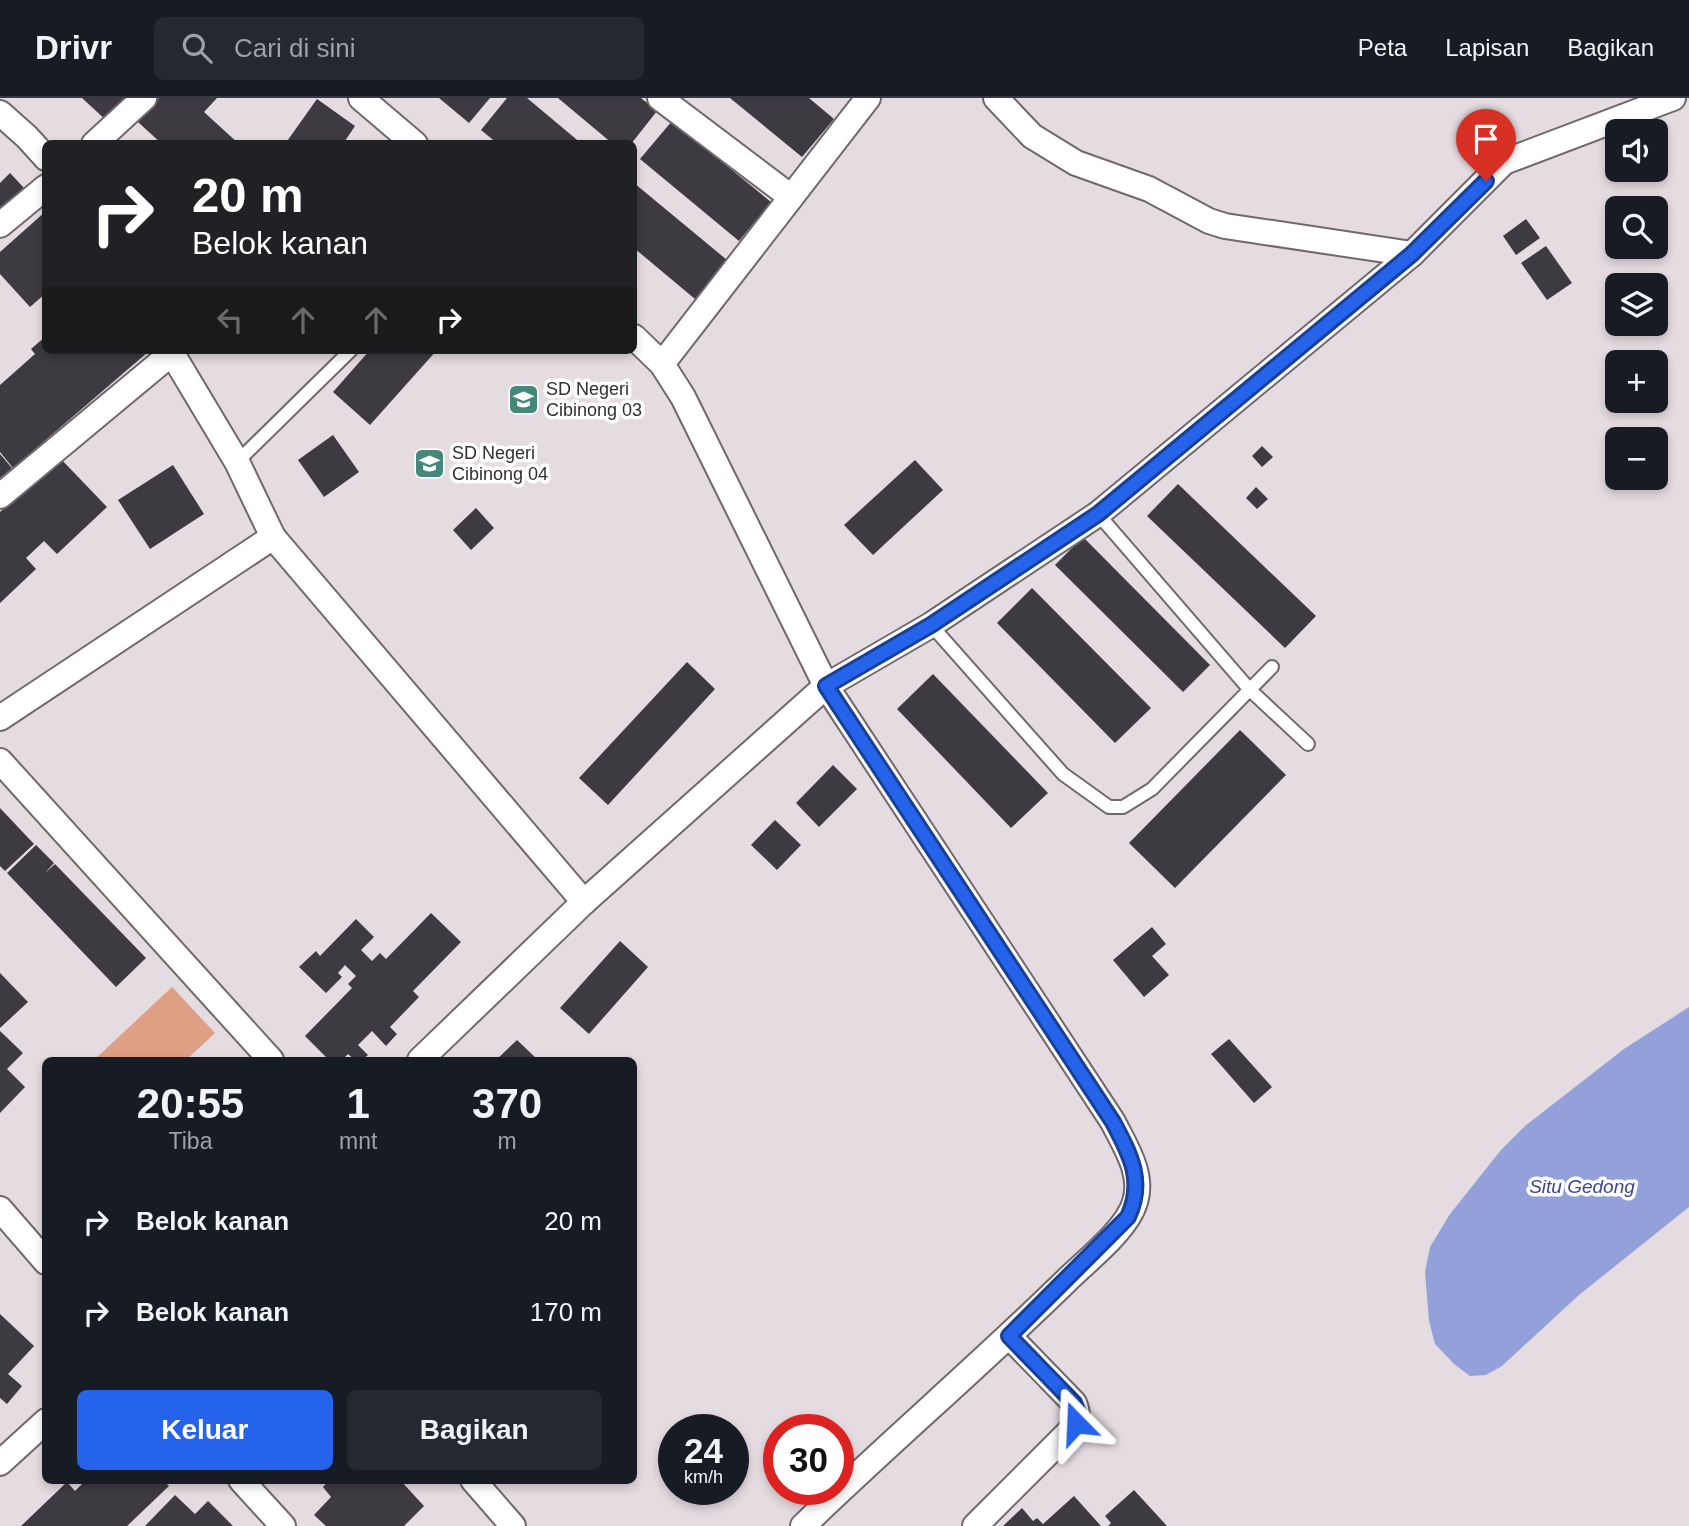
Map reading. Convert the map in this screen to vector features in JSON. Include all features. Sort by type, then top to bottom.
[{"type":"street","points":[[98,140],[145,98]]},
{"type":"street","points":[[360,98],[410,140]]},
{"type":"street","points":[[660,98],[791,197]]},
{"type":"street","points":[[662,364],[868,98]]},
{"type":"street","points":[[996,98],[1032,136],[1076,163],[1149,189],[1209,220],[1226,226],[1412,254]]},
{"type":"street","points":[[423,1057],[584,902],[826,686],[931,625],[1098,514],[1412,254],[1504,162],[1673,98]]},
{"type":"street","points":[[0,113],[42,154]]},
{"type":"street","points":[[0,225],[42,190]]},
{"type":"street","points":[[637,340],[662,364],[703,434],[826,686],[1113,1122],[1136,1174],[1135,1202],[1128,1217],[818,1521]]},
{"type":"street","points":[[0,496],[169,354]]},
{"type":"street","points":[[172,354],[237,462],[273,537],[584,902]]},
{"type":"street","points":[[0,718],[273,537]]},
{"type":"street","points":[[0,761],[268,1057]]},
{"type":"street","points":[[0,1209],[42,1257]]},
{"type":"street","points":[[975,1526],[1066,1434],[1076,1423],[1078,1413],[1074,1403],[1009,1336]]},
{"type":"street","points":[[0,1464],[42,1425]]},
{"type":"street","points":[[245,1484],[283,1526]]},
{"type":"street","points":[[476,1484],[513,1526]]},
{"type":"lane","points":[[237,462],[347,354]]},
{"type":"lane","points":[[1098,514],[1250,690],[1308,744]]},
{"type":"lane","points":[[931,625],[1063,774],[1109,807],[1123,807],[1152,789],[1272,667]]},
{"type":"shaded area","points":[[172,987],[215,1033],[189,1057],[97,1057]]},
{"type":"water","name":"Situ Gedong","points":[[1689,1007],[1689,1207],[1579,1295],[1502,1366],[1486,1375],[1470,1376],[1435,1344],[1429,1321],[1425,1272],[1430,1247],[1450,1214],[1501,1150],[1525,1126],[1624,1049]]},
{"type":"building","points":[[82,98],[130,98],[108,122]]},
{"type":"building","points":[[159,98],[217,98],[204,112],[235,140],[158,140],[138,122]]},
{"type":"building","points":[[439,98],[490,98],[469,123]]},
{"type":"building","points":[[507,98],[527,98],[577,140],[493,140],[481,130]]},
{"type":"building","points":[[558,98],[641,98],[657,111],[634,140],[608,140]]},
{"type":"building","points":[[730,98],[809,98],[834,119],[802,157]]},
{"type":"building","points":[[317,99],[355,126],[346,140],[288,140]]},
{"type":"building","points":[[672,121],[771,202],[739,241],[640,159]]},
{"type":"building","points":[[10,173],[25,189],[0,212],[0,183]]},
{"type":"building","points":[[637,185],[727,260],[695,299],[637,251]]},
{"type":"building","points":[[42,215],[42,296],[30,307],[0,274],[0,252]]},
{"type":"building","points":[[1526,219],[1540,238],[1516,255],[1503,236]]},
{"type":"building","points":[[1546,246],[1572,283],[1547,300],[1521,263]]},
{"type":"building","points":[[42,339],[42,354],[146,354],[13,468],[0,452],[0,385],[35,354],[31,349]]},
{"type":"building","points":[[366,354],[433,354],[370,425],[333,392]]},
{"type":"building","points":[[333,435],[359,472],[324,497],[298,460]]},
{"type":"building","points":[[1262,446],[1273,457],[1262,467],[1252,456]]},
{"type":"building","points":[[0,454],[12,468],[0,478]]},
{"type":"building","points":[[58,456],[107,507],[57,554],[44,541],[26,558],[36,569],[0,603],[0,512]]},
{"type":"building","points":[[915,460],[943,490],[873,555],[844,525]]},
{"type":"building","points":[[173,465],[204,514],[150,549],[118,500]]},
{"type":"building","points":[[1178,484],[1316,616],[1285,648],[1147,516]]},
{"type":"building","points":[[1256,487],[1268,499],[1257,509],[1246,498]]},
{"type":"building","points":[[476,508],[494,528],[471,550],[453,530]]},
{"type":"building","points":[[1083,537],[1210,665],[1183,692],[1055,565]]},
{"type":"building","points":[[1032,588],[1151,708],[1115,743],[997,623]]},
{"type":"building","points":[[687,662],[715,689],[608,805],[579,778]]},
{"type":"building","points":[[933,674],[1048,793],[1011,828],[897,709]]},
{"type":"building","points":[[1240,730],[1286,775],[1175,888],[1129,843]]},
{"type":"building","points":[[833,765],[857,789],[819,827],[796,803]]},
{"type":"building","points":[[0,808],[34,844],[5,871],[0,866]]},
{"type":"building","points":[[775,820],[801,845],[777,870],[751,845]]},
{"type":"building","points":[[36,845],[54,863],[45,873],[55,864],[146,958],[116,987],[7,873]]},
{"type":"building","points":[[431,913],[461,942],[413,991],[419,997],[390,1027],[397,1034],[386,1046],[372,1031],[358,1045],[368,1055],[366,1057],[352,1057],[348,1054],[345,1057],[326,1057],[305,1036],[352,988],[348,984],[356,976],[345,965],[338,973],[342,977],[326,993],[299,967],[316,951],[320,956],[356,919],[374,937],[361,950],[372,961],[380,953],[386,959]]},
{"type":"building","points":[[1152,927],[1166,944],[1152,956],[1169,975],[1144,997],[1113,960]]},
{"type":"building","points":[[620,941],[648,967],[589,1034],[560,1008]]},
{"type":"building","points":[[0,973],[28,1002],[0,1028]]},
{"type":"building","points":[[0,1031],[23,1053],[7,1069],[25,1087],[0,1113]]},
{"type":"building","points":[[1229,1039],[1272,1087],[1254,1103],[1211,1054]]},
{"type":"building","points":[[517,1040],[535,1057],[499,1057]]},
{"type":"building","points":[[0,1314],[34,1346],[8,1374],[22,1386],[7,1404],[0,1398]]},
{"type":"building","points":[[65,1484],[69,1484],[75,1491],[82,1484],[169,1486],[127,1526],[21,1526]]},
{"type":"building","points":[[326,1484],[404,1484],[424,1506],[404,1526],[326,1526],[314,1515],[331,1497],[323,1487]]},
{"type":"building","points":[[1134,1490],[1167,1526],[1108,1526],[1111,1523],[1105,1516]]},
{"type":"building","points":[[175,1495],[195,1514],[208,1501],[233,1526],[145,1526]]},
{"type":"building","points":[[1074,1496],[1101,1526],[1003,1526],[1022,1508],[1033,1521],[1037,1518],[1043,1524]]},
{"type":"place","name":"SD Negeri Cibinong 03","points":[[523,399]]},
{"type":"place","name":"SD Negeri Cibinong 04","points":[[429,463]]},
{"type":"route","points":[[1076,1423],[1078,1413],[1074,1403],[1009,1336],[1128,1217],[1138,1186],[1129,1153],[1113,1122],[826,686],[931,625],[1098,514],[1412,254],[1486,181]]}]
